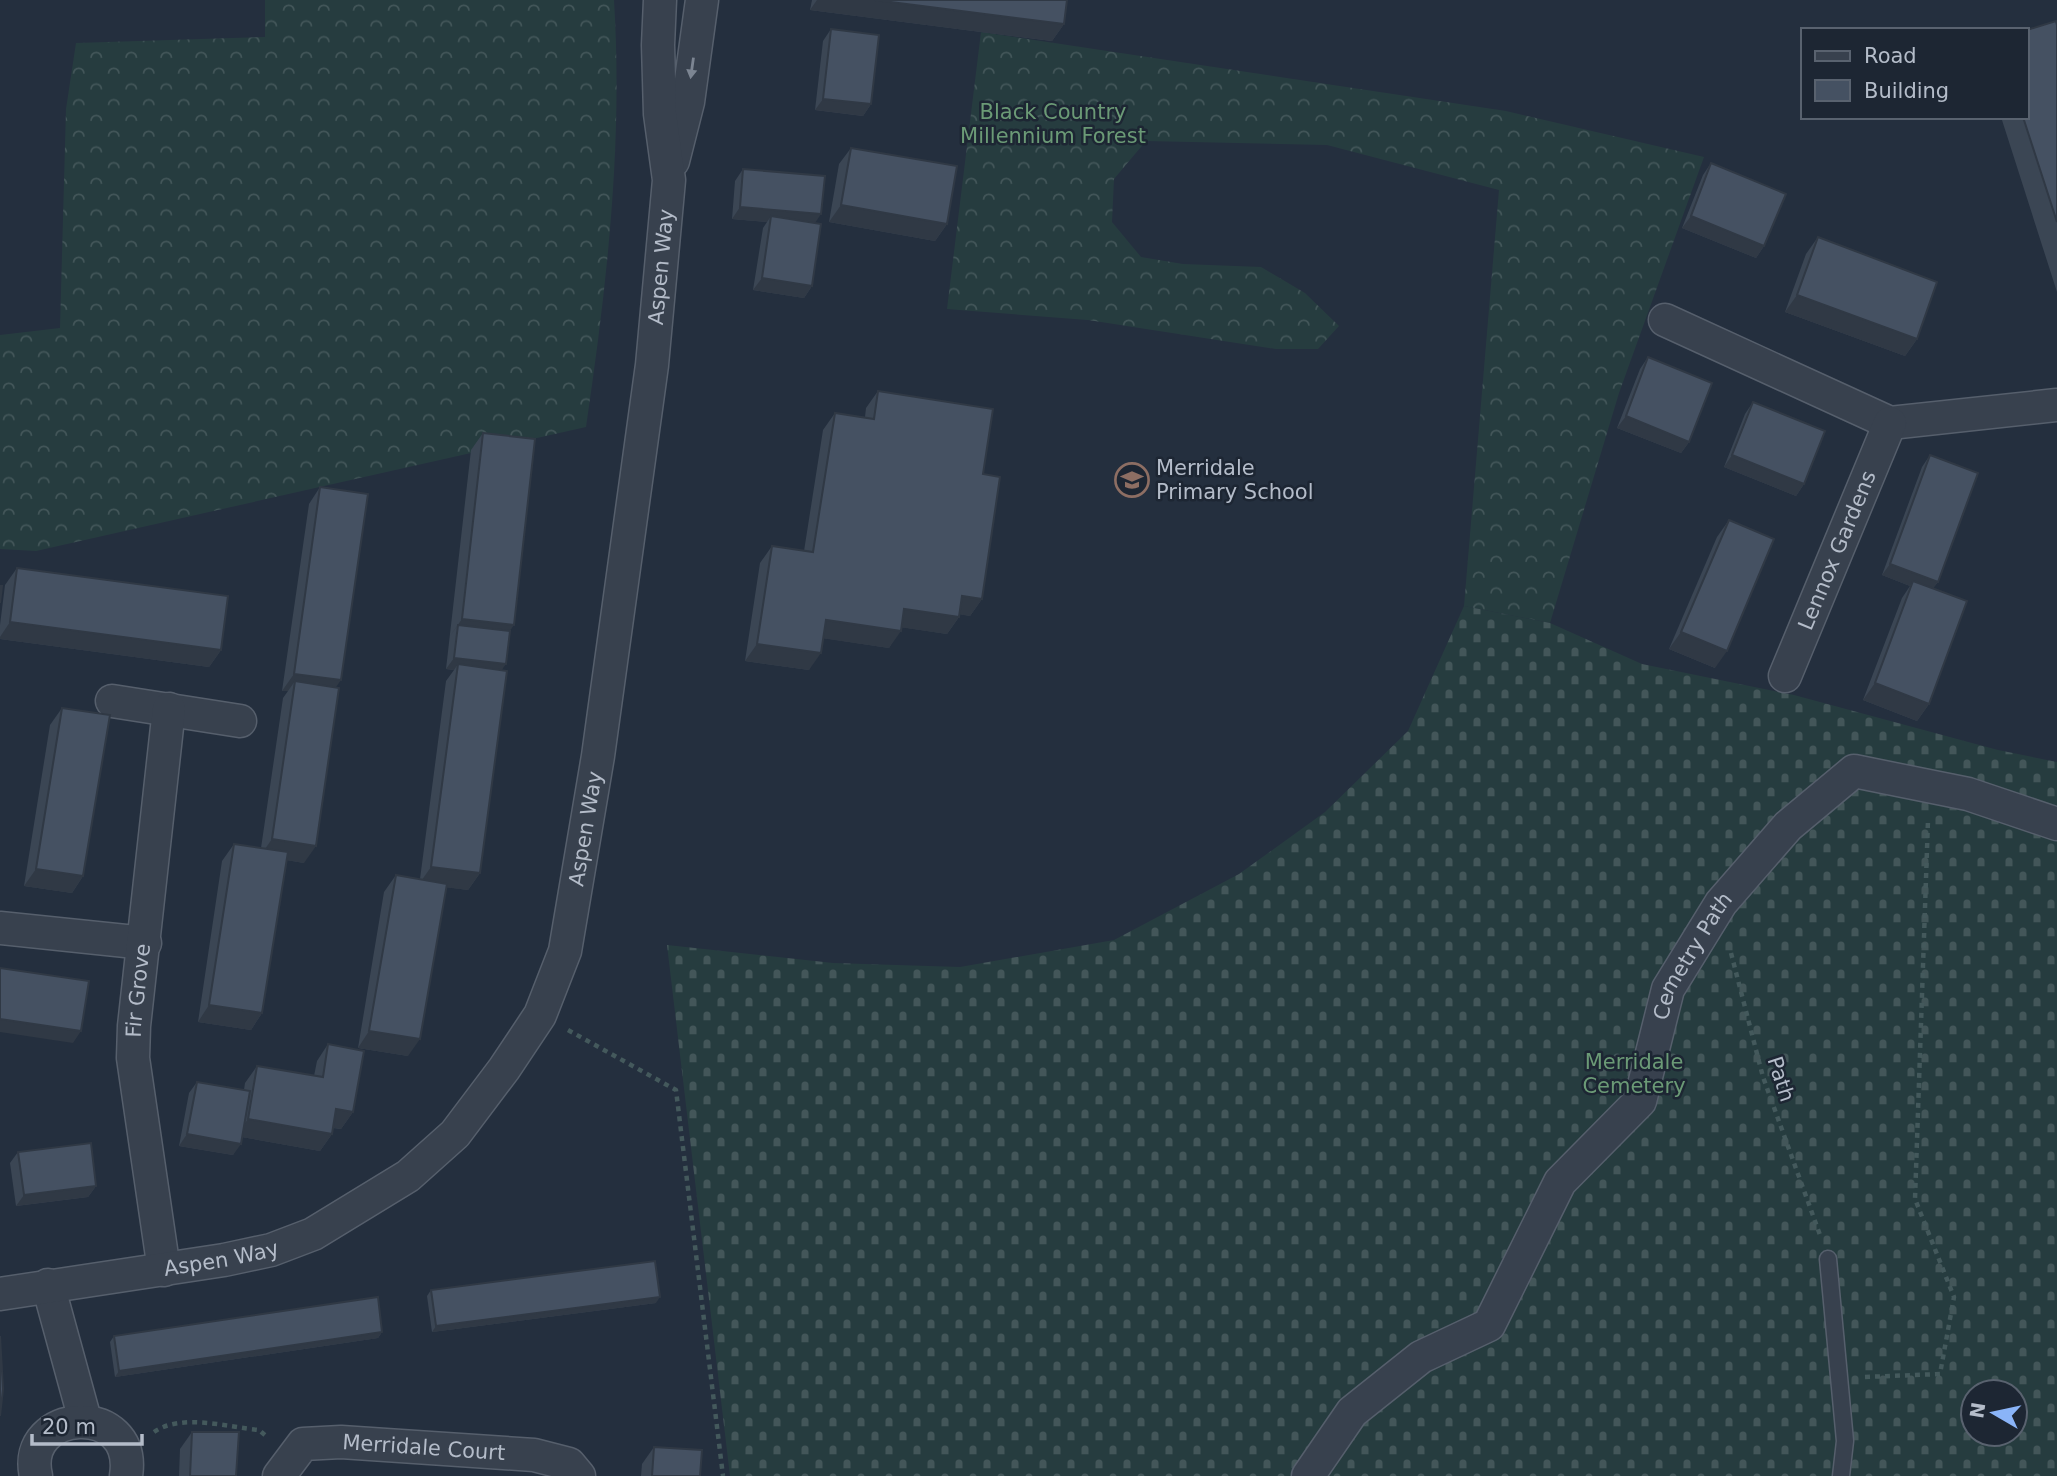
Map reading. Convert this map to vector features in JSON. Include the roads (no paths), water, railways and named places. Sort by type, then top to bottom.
[{"type":"street","name":"Aspen Way","points":[[0,1294],[48,1284],[164,1270],[271,1250],[313,1234],[408,1176],[455,1133],[504,1069],[540,1015],[565,951],[598,756],[652,365],[668,180],[660,114],[660,0]]},
{"type":"street","points":[[668,180],[688,102],[702,0]]},
{"type":"street","points":[[1665,320],[1890,424],[2057,405]]},
{"type":"street","name":"Lennox Gardens","points":[[1785,676],[1890,424]]},
{"type":"street","points":[[112,701],[240,721]]},
{"type":"street","name":"Fir Grove","points":[[164,1270],[133,1058],[134,1026],[169,709]]},
{"type":"street","name":"Cemetry Path","points":[[1308,1476],[1352,1412],[1422,1357],[1489,1325],[1560,1182],[1640,1101],[1668,989],[1721,903],[1788,826],[1854,771],[1968,794],[2057,824]]},
{"type":"street","points":[[0,928],[145,943]]},
{"type":"street","points":[[48,1284],[85,1420]]},
{"type":"street","points":[[36,1476],[37,1453],[44,1439],[55,1428],[69,1421],[85,1420],[110,1430],[125,1464]]},
{"type":"street","name":"Merridale Court","points":[[285,1466],[303,1444],[341,1442],[534,1455],[569,1464],[579,1476]]},
{"type":"lane","points":[[1828,1259],[1844,1441],[1841,1476]]},
{"type":"place","name":"Merridale Primary School","points":[[1132,480]]},
{"type":"park label","name":"Black Country Millennium Forest","points":[[1053,124]]},
{"type":"park label","name":"Merridale Cemetery","points":[[1634,1074]]}]
